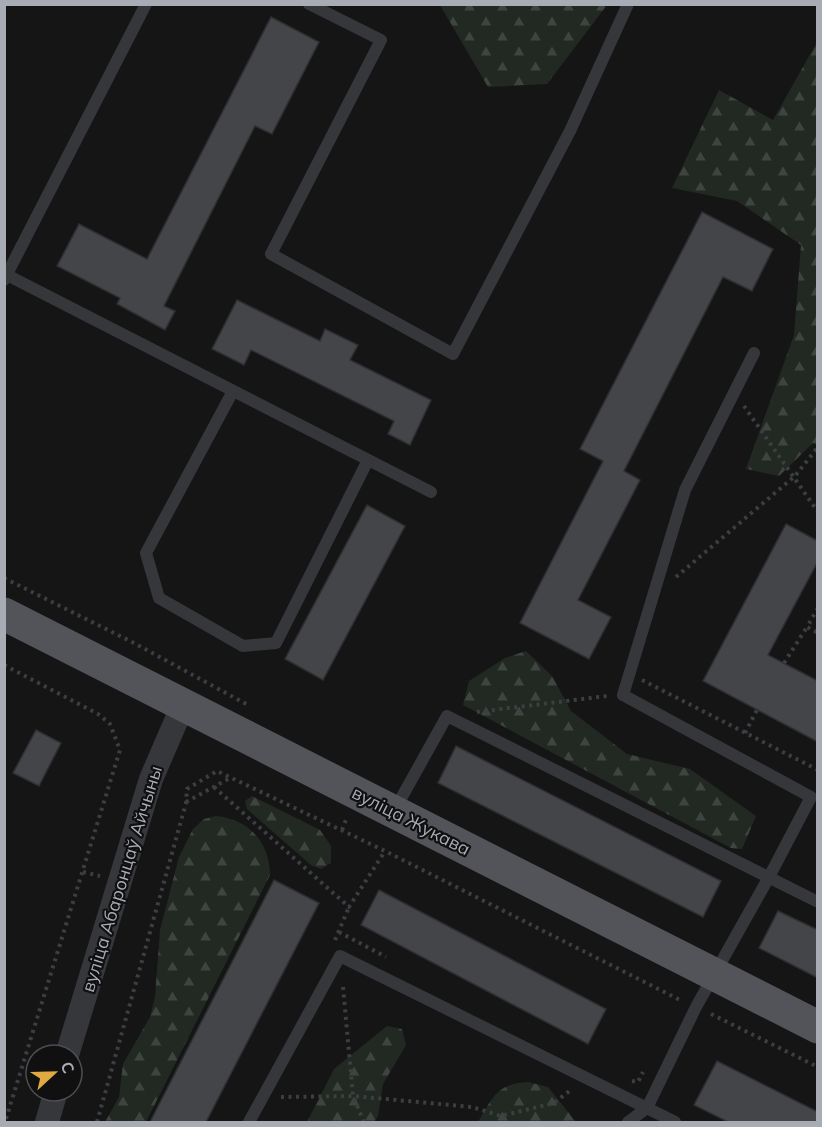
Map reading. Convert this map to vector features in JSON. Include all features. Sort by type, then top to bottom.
[{"type":"main road","name":"вуліца Жукава","points":[[4,614],[818,1027]]},
{"type":"street","name":"вуліца Абаронцаў Айчыны","points":[[71,1043],[151,779],[183,705]]},
{"type":"street","points":[[47,1122],[53,1103]]},
{"type":"lane","points":[[146,4],[6,278],[431,492]]},
{"type":"lane","points":[[309,4],[381,40],[271,254],[453,354],[570,131],[628,4]]},
{"type":"lane","points":[[628,1122],[647,1108],[696,1007],[769,878],[811,797],[623,694],[685,490],[754,353]]},
{"type":"lane","points":[[233,391],[146,554],[159,598],[243,646],[276,643],[368,460]]},
{"type":"lane","points":[[393,812],[447,716],[818,902]]},
{"type":"lane","points":[[249,1122],[340,956],[675,1122]]},
{"type":"path","points":[[734,392],[795,476],[818,512]]},
{"type":"path","points":[[651,600],[765,499],[795,476],[818,447]]},
{"type":"path","points":[[784,663],[818,608]]},
{"type":"path","points":[[807,627],[818,633]]},
{"type":"path","points":[[4,665],[98,714],[110,724],[120,750],[5,1122]]},
{"type":"path","points":[[629,673],[818,771]]},
{"type":"path","points":[[447,716],[623,694]]},
{"type":"path","points":[[745,733],[757,710]]},
{"type":"path","points":[[97,1122],[186,803],[187,789],[217,771],[385,851],[818,1067]]},
{"type":"path","points":[[186,803],[232,777]]},
{"type":"path","points":[[214,787],[349,907],[385,851]]},
{"type":"path","points":[[364,1122],[353,1096],[339,932],[391,960]]},
{"type":"path","points":[[675,1011],[680,1000]]},
{"type":"path","points":[[629,1081],[638,1082],[649,1062]]},
{"type":"path","points":[[263,1097],[353,1096],[472,1107],[501,1116],[554,1103],[585,1078]]},
{"type":"green space","points":[[440,5],[607,5],[547,84],[488,87]]},
{"type":"green space","points":[[817,42],[817,444],[813,443],[779,476],[746,469],[794,335],[801,245],[737,201],[672,188],[719,90],[773,120]]},
{"type":"green space","points":[[526,651],[552,676],[571,711],[627,754],[690,769],[756,816],[742,849],[731,848],[463,705],[469,681],[505,658]]},
{"type":"green space","points":[[252,796],[320,830],[331,846],[331,863],[321,869],[311,865],[247,809],[245,801]]},
{"type":"green space","points":[[216,816],[238,822],[255,834],[266,852],[270,875],[146,1122],[105,1122],[119,1097],[123,1064],[150,1017],[155,997],[160,930],[179,857],[193,829],[204,819]]},
{"type":"green space","points":[[387,1026],[402,1029],[406,1045],[383,1084],[378,1116],[374,1122],[307,1122],[334,1069]]},
{"type":"green space","points":[[528,1082],[548,1087],[576,1122],[478,1122],[497,1093],[509,1085]]},
{"type":"building","points":[[271,17],[319,42],[272,134],[255,126],[164,306],[175,311],[165,330],[117,304],[120,298],[57,266],[79,224],[147,259]]},
{"type":"building","points":[[702,212],[773,249],[752,291],[723,277],[624,471],[640,480],[578,600],[611,617],[589,659],[520,623],[603,461],[580,449]]},
{"type":"building","points":[[237,300],[320,341],[325,329],[358,345],[350,360],[431,400],[410,445],[388,434],[394,421],[251,350],[244,365],[212,349]]},
{"type":"building","points":[[367,505],[405,526],[323,680],[285,659]]},
{"type":"building","points":[[786,524],[818,541],[818,561],[768,655],[818,681],[818,742],[703,681]]},
{"type":"building","points":[[36,730],[61,743],[39,786],[13,773]]},
{"type":"building","points":[[456,746],[721,881],[703,917],[438,783]]},
{"type":"building","points":[[274,880],[319,903],[206,1122],[150,1122]]},
{"type":"building","points":[[379,890],[606,1009],[588,1044],[361,925]]},
{"type":"building","points":[[778,911],[818,930],[818,978],[759,948]]},
{"type":"building","points":[[717,1061],[818,1112],[818,1122],[728,1122],[694,1105]]}]
